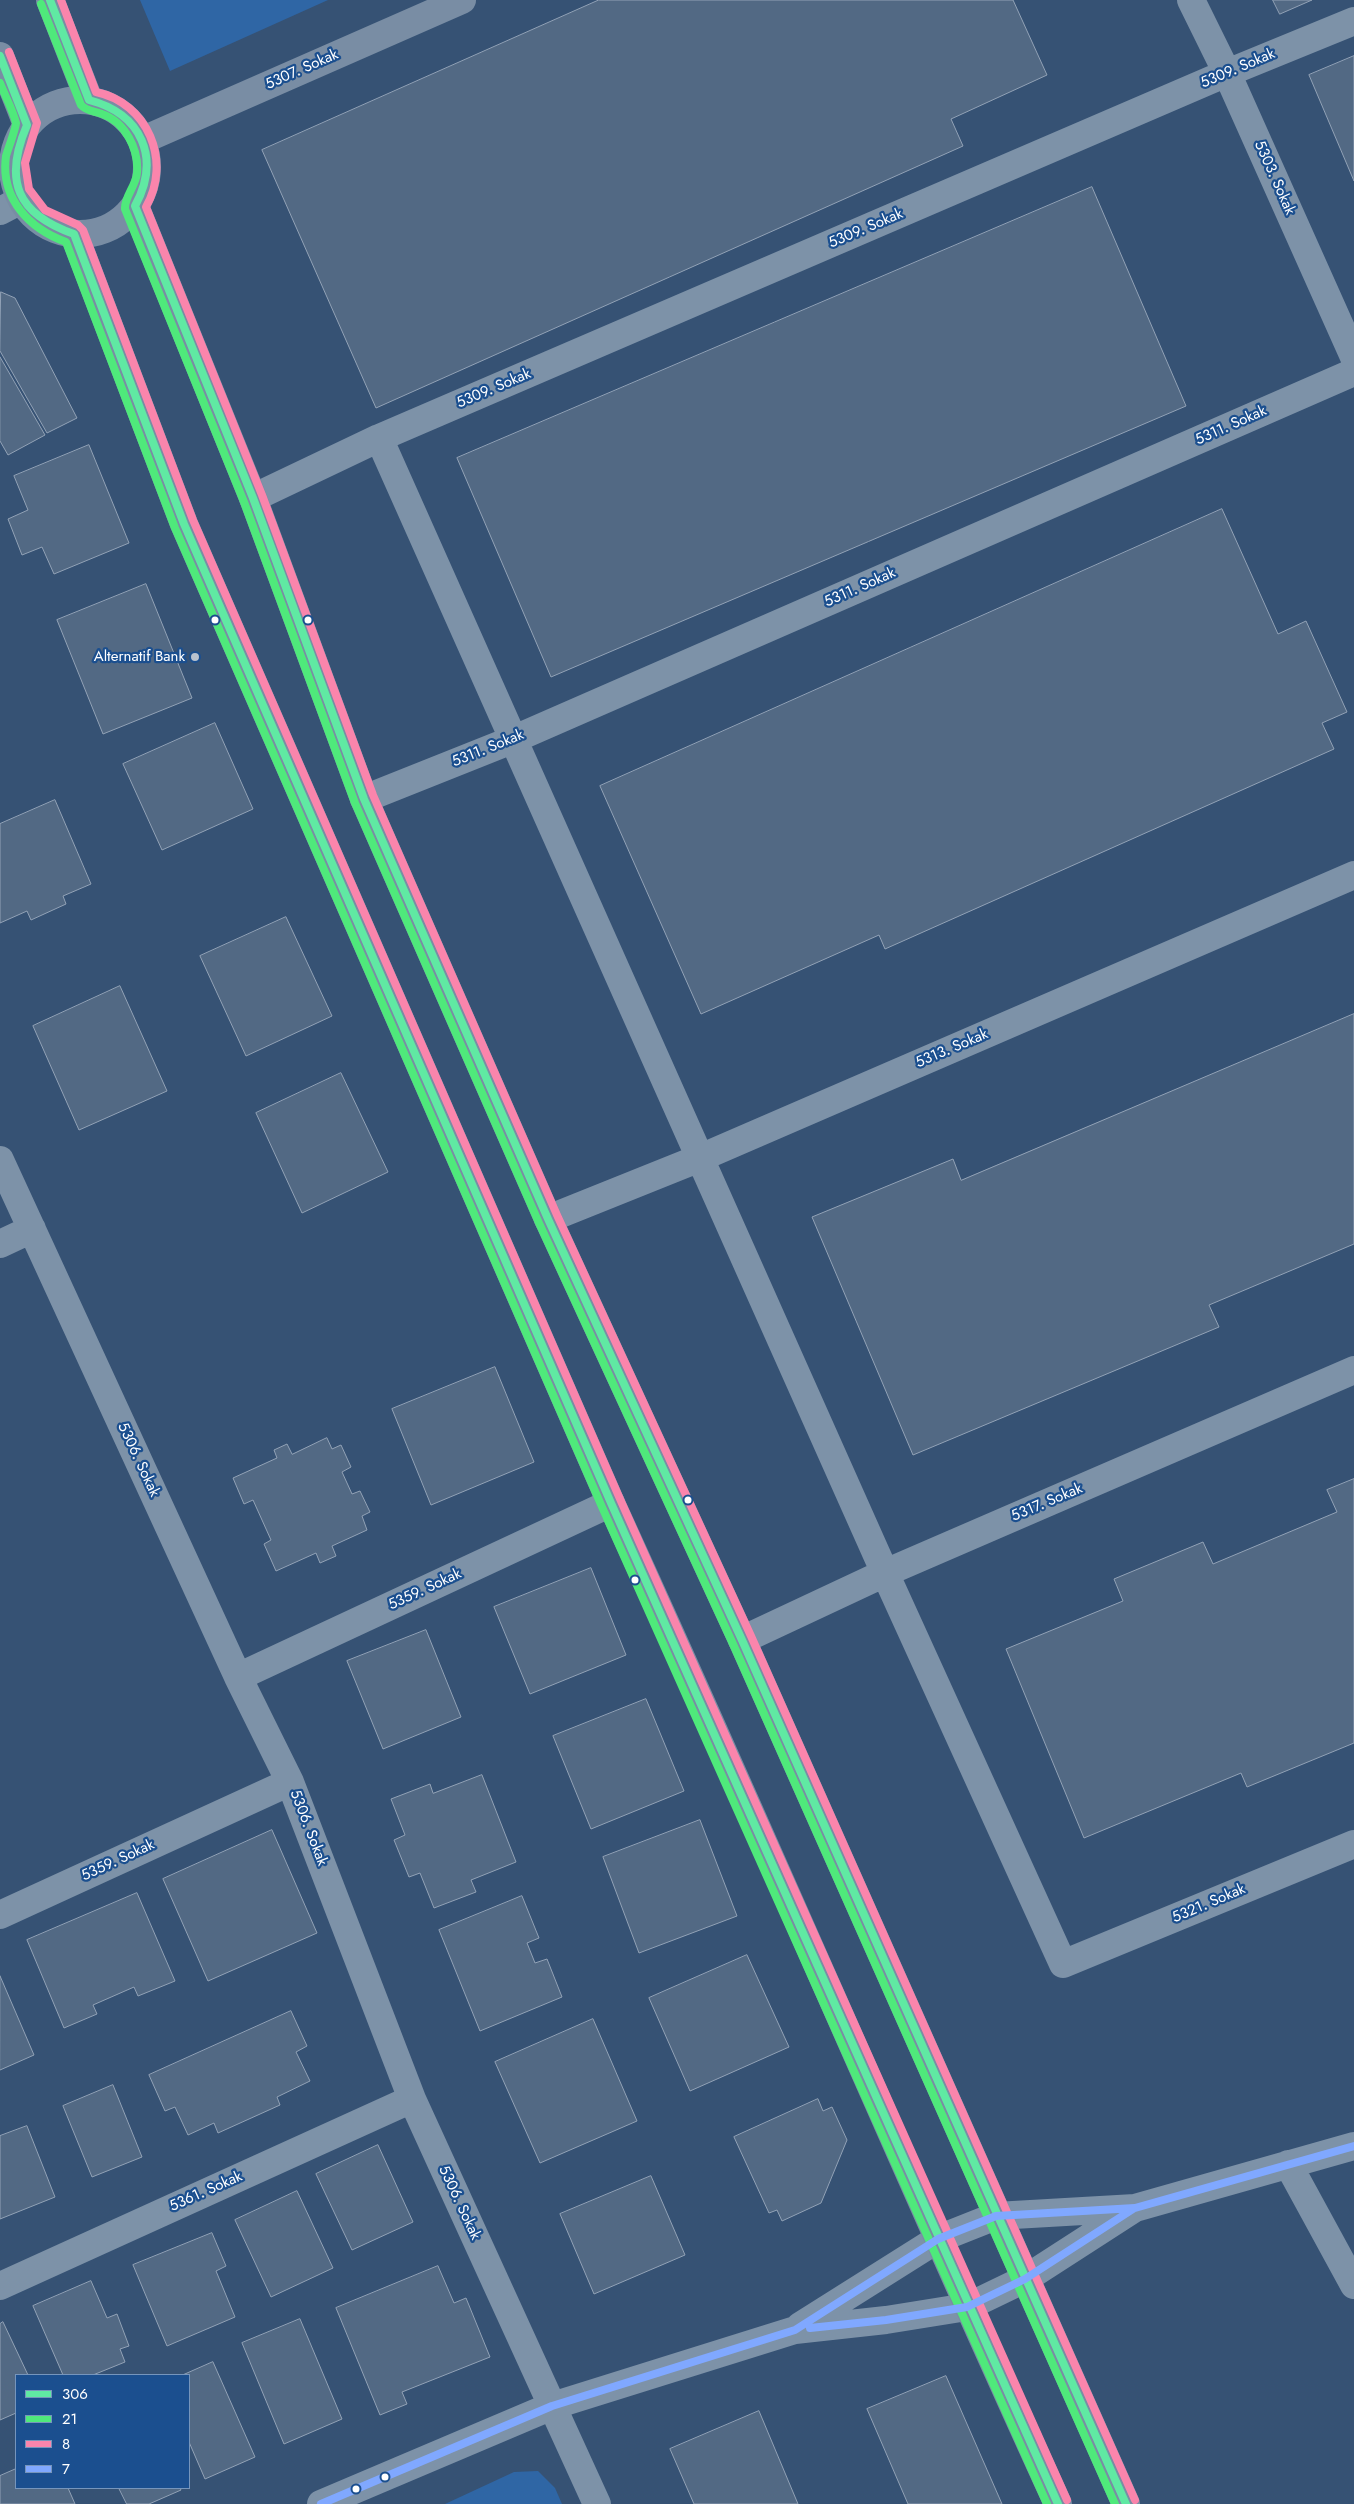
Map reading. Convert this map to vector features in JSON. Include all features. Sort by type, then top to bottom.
[{"type":"main road","points":[[50,0],[89,100]]},
{"type":"main road","name":"5307. Sokak","points":[[143,140],[462,0]]},
{"type":"main road","points":[[0,56],[27,126]]},
{"type":"main road","points":[[89,100],[112,107],[130,121],[143,140],[148,163],[145,186],[135,206],[118,222],[97,232],[74,234],[53,228],[11,205],[14,181],[13,162],[17,143],[27,126],[44,110],[66,101],[89,100]]},
{"type":"main road","points":[[135,206],[253,498],[364,798],[548,1218],[742,1640],[996,2216],[1126,2504]]},
{"type":"main road","points":[[74,234],[184,524],[611,1503],[680,1652],[967,2307],[1058,2504]]},
{"type":"street","name":"5303. Sokak","points":[[1191,0],[1227,73],[1354,357]]},
{"type":"street","name":"5309. Sokak","points":[[253,498],[379,438],[1227,73],[1354,21]]},
{"type":"street","name":"5311. Sokak","points":[[364,798],[512,740],[1354,372]]},
{"type":"street","points":[[379,438],[885,1573]]},
{"type":"street","name":"5313. Sokak","points":[[548,1218],[700,1158],[1354,875]]},
{"type":"street","name":"5306. Sokak","points":[[0,1160],[238,1677],[290,1782],[412,2099],[597,2504]]},
{"type":"street","points":[[0,1244],[32,1229]]},
{"type":"street","name":"5317. Sokak","points":[[742,1640],[885,1573],[1354,1370]]},
{"type":"street","name":"5359. Sokak","points":[[238,1677],[611,1503]]},
{"type":"street","name":"5321. Sokak","points":[[885,1573],[1064,1964],[1354,1844]]},
{"type":"street","name":"5359. Sokak","points":[[0,1915],[290,1782]]},
{"type":"street","name":"5361. Sokak","points":[[0,2286],[412,2099]]},
{"type":"street","points":[[795,2330],[938,2239],[996,2216],[1135,2208],[1354,2146]]},
{"type":"street","points":[[1288,2164],[1354,2285]]},
{"type":"street","points":[[321,2504],[552,2406],[795,2330],[886,2320],[967,2307],[1025,2279],[1135,2208]]},
{"type":"shaded area","points":[[140,0],[328,0],[170,71]]},
{"type":"shaded area","points":[[538,2471],[555,2488],[562,2504],[445,2504],[514,2472]]},
{"type":"building","points":[[599,0],[1013,0],[1047,75],[951,119],[963,146],[376,408],[262,150]]},
{"type":"building","points":[[1273,0],[1312,0],[1280,14]]},
{"type":"building","points":[[1354,56],[1354,181],[1309,75]]},
{"type":"building","points":[[1092,187],[1186,406],[551,677],[457,458]]},
{"type":"building","points":[[1,292],[15,298],[77,418],[47,433],[0,351]]},
{"type":"building","points":[[0,357],[45,435],[8,455],[0,441]]},
{"type":"building","points":[[89,445],[129,543],[54,574],[42,547],[22,555],[8,519],[28,510],[14,476]]},
{"type":"building","points":[[1222,509],[1278,634],[1306,621],[1347,712],[1322,723],[1334,749],[885,949],[879,935],[701,1014],[600,786]]},
{"type":"building","points":[[146,584],[192,698],[103,734],[57,620]]},
{"type":"building","points":[[215,723],[253,809],[162,850],[123,764]]},
{"type":"building","points":[[55,800],[91,884],[63,896],[66,904],[31,920],[27,911],[0,923],[0,824]]},
{"type":"building","points":[[286,917],[332,1016],[246,1056],[200,956]]},
{"type":"building","points":[[120,986],[167,1091],[79,1130],[33,1026]]},
{"type":"building","points":[[1354,1014],[1354,1244],[1209,1305],[1219,1327],[913,1455],[812,1217],[953,1159],[961,1180]]},
{"type":"building","points":[[341,1073],[388,1172],[302,1213],[256,1113]]},
{"type":"building","points":[[495,1367],[534,1462],[431,1505],[392,1409]]},
{"type":"building","points":[[327,1438],[332,1449],[341,1445],[351,1467],[342,1472],[352,1494],[360,1491],[370,1512],[362,1516],[367,1530],[332,1546],[336,1556],[320,1563],[316,1553],[276,1571],[264,1544],[271,1540],[253,1500],[244,1504],[233,1478],[277,1458],[274,1450],[287,1444],[292,1454]]},
{"type":"building","points":[[1354,1479],[1354,1743],[1247,1787],[1241,1773],[1084,1838],[1006,1649],[1123,1601],[1114,1579],[1203,1542],[1213,1564],[1337,1512],[1327,1490]]},
{"type":"building","points":[[591,1568],[626,1655],[530,1694],[494,1607]]},
{"type":"building","points":[[426,1630],[461,1717],[383,1749],[347,1661]]},
{"type":"building","points":[[646,1699],[684,1791],[591,1829],[553,1736]]},
{"type":"building","points":[[482,1775],[516,1862],[471,1880],[476,1892],[434,1908],[420,1873],[409,1877],[394,1840],[405,1835],[391,1799],[430,1784],[433,1793]]},
{"type":"building","points":[[700,1820],[737,1916],[639,1953],[603,1857]]},
{"type":"building","points":[[272,1830],[317,1933],[208,1981],[163,1879]]},
{"type":"building","points":[[137,1893],[175,1981],[138,1996],[134,1987],[93,2005],[97,2014],[64,2028],[27,1940]]},
{"type":"building","points":[[522,1896],[539,1938],[527,1943],[535,1963],[547,1959],[562,1997],[480,2031],[439,1930]]},
{"type":"building","points":[[747,1955],[789,2047],[690,2091],[649,1998]]},
{"type":"building","points":[[0,1976],[34,2055],[0,2070]]},
{"type":"building","points":[[291,2011],[307,2046],[296,2052],[310,2081],[277,2097],[280,2105],[218,2133],[214,2123],[188,2135],[175,2107],[165,2111],[149,2075]]},
{"type":"building","points":[[593,2019],[637,2121],[540,2163],[495,2062]]},
{"type":"building","points":[[113,2085],[142,2157],[92,2177],[63,2106]]},
{"type":"building","points":[[818,2099],[823,2111],[832,2107],[847,2140],[821,2203],[782,2221],[777,2210],[769,2213],[734,2137]]},
{"type":"building","points":[[27,2126],[55,2197],[0,2219],[0,2136]]},
{"type":"building","points":[[378,2145],[413,2222],[352,2250],[316,2174]]},
{"type":"building","points":[[651,2176],[685,2255],[594,2294],[560,2214]]},
{"type":"building","points":[[297,2191],[333,2268],[271,2297],[235,2220]]},
{"type":"building","points":[[212,2233],[226,2266],[216,2271],[235,2317],[167,2346],[133,2265]]},
{"type":"building","points":[[438,2266],[454,2303],[466,2298],[490,2357],[402,2392],[407,2404],[380,2415],[336,2308]]},
{"type":"building","points":[[91,2281],[107,2318],[117,2314],[129,2346],[120,2349],[125,2362],[95,2374],[63,2374],[33,2306]]},
{"type":"building","points":[[300,2319],[342,2419],[284,2444],[242,2343]]},
{"type":"building","points":[[3,2322],[28,2374],[15,2374],[15,2413],[0,2420],[0,2324]]},
{"type":"building","points":[[213,2362],[255,2457],[205,2479],[190,2444],[190,2374],[185,2374]]},
{"type":"building","points":[[946,2376],[1002,2504],[908,2504],[867,2409]]},
{"type":"building","points":[[759,2411],[798,2504],[694,2504],[670,2449]]},
{"type":"building","points":[[15,2469],[15,2489],[68,2489],[75,2504],[0,2504],[0,2476]]},
{"type":"building","points":[[120,2489],[181,2490],[149,2504],[127,2504]]},
{"type":"transit line","name":"306","points":[[50,0],[89,100],[107,107],[122,116],[134,127],[142,140],[146,155],[146,171],[143,188],[135,206],[253,498],[364,799],[548,1219],[742,1640],[1126,2504]]},
{"type":"transit line","name":"8","points":[[61,0],[96,92],[114,98],[129,108],[142,121],[150,136],[155,153],[156,171],[153,189],[146,207],[262,495],[373,795],[557,1215],[751,1636],[1135,2500]]},
{"type":"transit line","name":"21","points":[[41,4],[81,105],[117,123],[129,137],[133,146],[136,155],[137,173],[135,182],[126,200],[125,209],[244,502],[355,803],[539,1223],[733,1644],[1115,2504]]},
{"type":"transit line","name":"8","points":[[9,52],[37,123],[25,163],[29,189],[45,210],[78,225],[83,230],[193,520],[620,1499],[1067,2500]]},
{"type":"transit line","name":"306","points":[[0,56],[27,125],[16,163],[16,179],[20,193],[39,216],[55,226],[74,234],[184,524],[611,1503],[1058,2504]]},
{"type":"transit line","name":"21","points":[[0,83],[16,123],[6,156],[5,172],[13,199],[20,210],[41,229],[66,242],[175,528],[602,1507],[1047,2504]]},
{"type":"transit line","name":"7","points":[[321,2504],[552,2406],[795,2330],[938,2239],[996,2216],[1135,2208],[1354,2146]]},
{"type":"transit line","name":"7","points":[[810,2328],[886,2320],[967,2307],[1025,2279],[1133,2209]]},
{"type":"place","name":"Alternatif Bank","points":[[195,657]]}]
